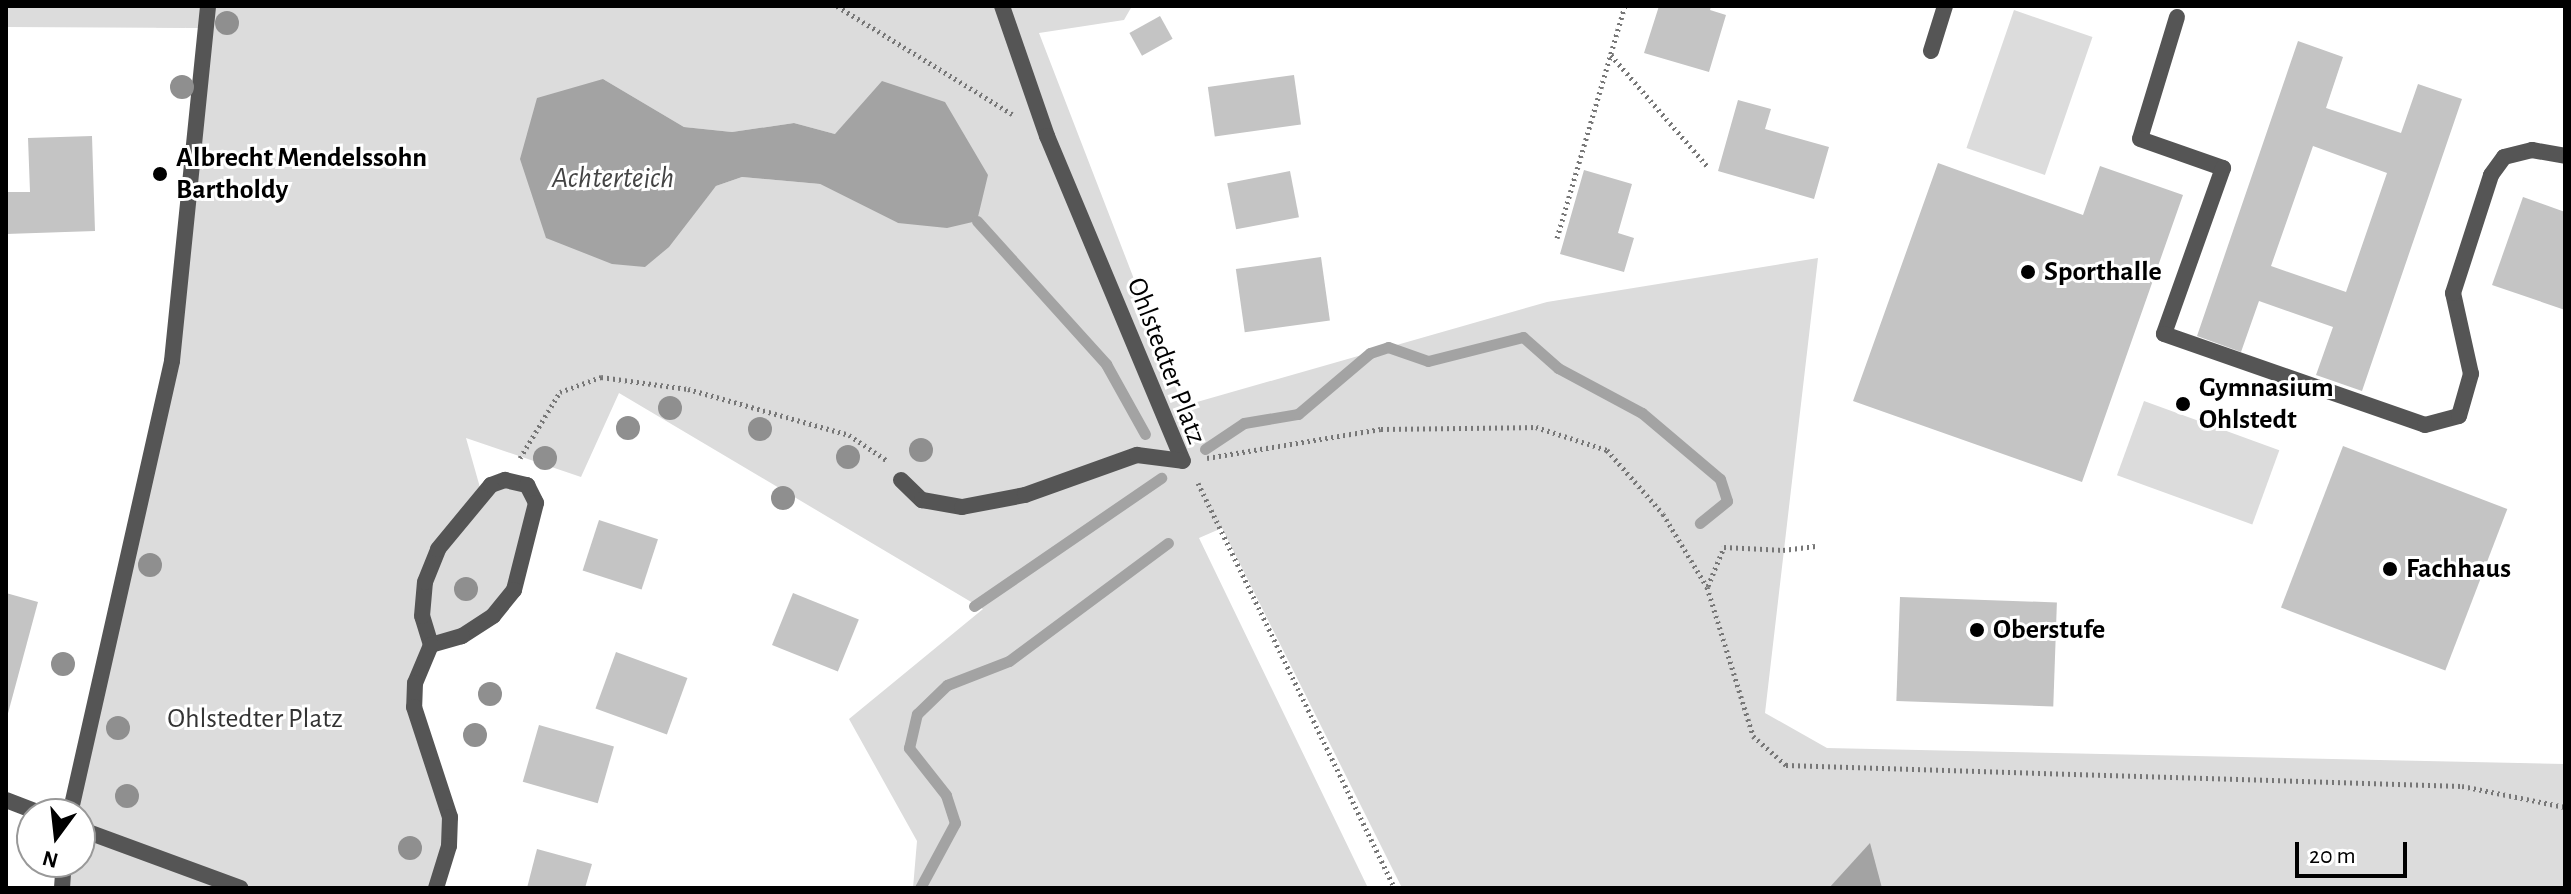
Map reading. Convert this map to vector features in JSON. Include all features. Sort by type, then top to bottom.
[{"type":"street","points":[[74,798],[172,361],[208,6]]},
{"type":"street","name":"Ohlstedter Platz","points":[[1002,6],[1047,136],[1183,461]]},
{"type":"street","points":[[1931,51],[1945,6]]},
{"type":"street","points":[[2177,17],[2140,139],[2223,168],[2164,334],[2425,425],[2459,416],[2471,374],[2453,293],[2491,175],[2504,157],[2532,150],[2565,156]]},
{"type":"street","name":"Ohlstedter Platz","points":[[901,480],[922,500],[962,507],[1025,495],[1137,455],[1183,461]]},
{"type":"street","points":[[431,645],[462,636],[493,616],[514,590],[536,503],[527,485],[515,481],[481,492],[438,549],[425,582],[422,616],[431,645],[415,683],[414,707],[450,817],[449,846],[436,888]]},
{"type":"street","points":[[96,835],[240,888]]},
{"type":"path","points":[[837,6],[1047,136]]},
{"type":"path","points":[[1557,238],[1625,6]]},
{"type":"path","points":[[1611,54],[1708,167]]},
{"type":"path","points":[[515,481],[521,449],[560,392],[601,377],[688,389],[849,435],[883,456],[901,480]]},
{"type":"path","points":[[1395,888],[1211,503],[1183,461],[1381,429],[1536,427],[1607,450],[1663,514],[1707,587],[1753,736],[1786,765],[2462,786],[2565,807]]},
{"type":"path","points":[[1707,587],[1724,547],[1783,550],[1816,546]]},
{"type":"green space","points":[[6,6],[1132,6],[1124,20],[1039,33],[1183,406],[1547,302],[1818,258],[1765,713],[1827,748],[2565,764],[2565,888],[1402,888],[1222,528],[1199,538],[1368,888],[913,888],[917,841],[849,719],[983,609],[619,393],[581,477],[466,438],[481,491],[515,481],[536,503],[514,590],[493,616],[431,645],[415,683],[450,817],[436,888],[62,888],[63,878],[96,878],[96,798],[74,798],[172,361],[205,28],[6,27]],"holes":[[[603,79],[684,127],[732,132],[794,123],[835,134],[898,223],[820,184],[742,177],[716,186],[692,215]]]},
{"type":"green space","points":[[2014,10],[2092,37],[2045,175],[1966,148]]},
{"type":"green space","points":[[2144,401],[2279,450],[2252,524],[2117,475]]},
{"type":"water","name":"Achterteich","points":[[603,79],[684,127],[732,132],[794,123],[835,134],[882,81],[945,102],[988,175],[977,221],[947,228],[898,223],[820,184],[742,177],[716,186],[669,247],[645,267],[612,264],[546,238],[520,159],[537,98]]},
{"type":"water","points":[[1870,843],[1882,888],[1829,888]]},
{"type":"building","points":[[1659,6],[1711,6],[1710,10],[1726,15],[1709,72],[1644,53]]},
{"type":"building","points":[[1160,16],[1173,39],[1142,56],[1129,33]]},
{"type":"building","points":[[2298,41],[2343,57],[2326,108],[2401,133],[2418,84],[2462,99],[2362,391],[2316,375],[2333,327],[2259,301],[2241,352],[2197,336]],"holes":[[[2313,146],[2387,173],[2346,292],[2271,266]]]},
{"type":"building","points":[[1294,75],[1301,125],[1215,137],[1208,87]]},
{"type":"building","points":[[1738,100],[1771,109],[1765,129],[1829,147],[1814,199],[1718,171]]},
{"type":"building","points":[[92,136],[95,231],[6,234],[6,192],[30,192],[28,138]]},
{"type":"building","name":"Sporthalle","points":[[1938,163],[2083,215],[2100,166],[2183,195],[2082,482],[1853,401]]},
{"type":"building","points":[[1584,170],[1632,184],[1618,233],[1634,238],[1624,272],[1560,254]]},
{"type":"building","points":[[1290,171],[1299,217],[1236,229],[1227,183]]},
{"type":"building","points":[[2523,197],[2565,212],[2565,310],[2492,285]]},
{"type":"building","points":[[1321,257],[1330,320],[1245,332],[1236,269]]},
{"type":"building","name":"Fachhaus","points":[[2343,446],[2507,509],[2445,671],[2281,608]]},
{"type":"building","points":[[599,520],[658,539],[642,590],[583,570]]},
{"type":"building","points":[[6,593],[38,602],[7,717],[6,717]]},
{"type":"building","points":[[793,593],[859,620],[838,672],[772,645]]},
{"type":"building","name":"Oberstufe","points":[[1900,597],[2057,602],[2053,706],[1896,701]]},
{"type":"building","points":[[616,652],[687,678],[667,734],[595,708]]},
{"type":"building","points":[[539,725],[614,746],[598,803],[523,782]]},
{"type":"building","points":[[537,849],[592,864],[585,888],[527,888]]},
{"type":"waterway","points":[[977,221],[1106,364],[1145,434]]},
{"type":"waterway","points":[[1205,449],[1244,423],[1298,414],[1370,353],[1388,347],[1428,361],[1523,337],[1558,368],[1642,413],[1720,479],[1727,501],[1700,523]]},
{"type":"waterway","points":[[974,606],[1161,478]]},
{"type":"waterway","points":[[920,888],[955,823],[946,795],[909,748],[917,714],[947,685],[1009,661],[1168,543]]},
{"type":"place","name":"Albrecht Mendelssohn Bartholdy","points":[[160,174]]},
{"type":"place","name":"Sporthalle","points":[[2028,272]]},
{"type":"place","name":"Gymnasium Ohlstedt","points":[[2183,404]]},
{"type":"place","name":"Fachhaus","points":[[2390,569]]},
{"type":"place","name":"Oberstufe","points":[[1977,630]]}]
